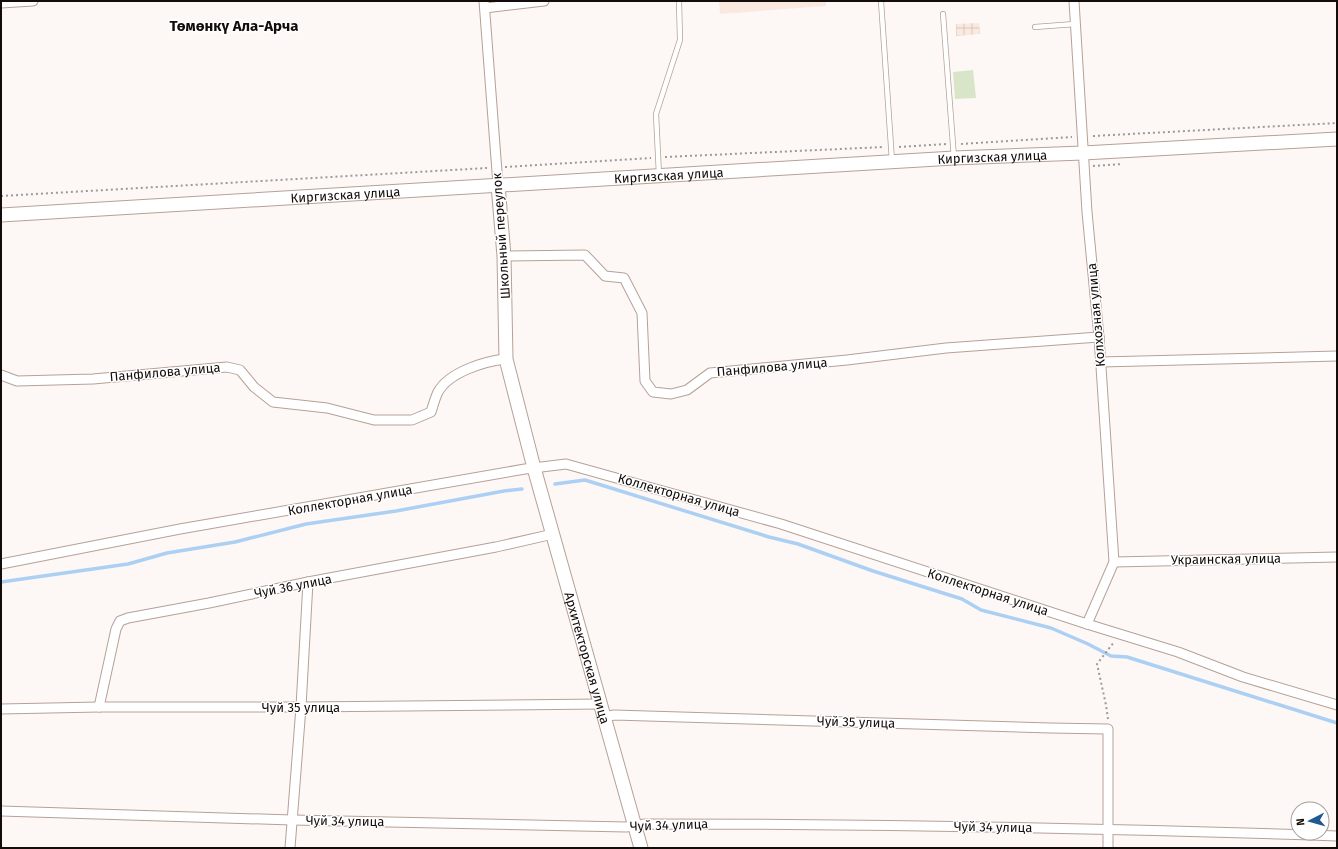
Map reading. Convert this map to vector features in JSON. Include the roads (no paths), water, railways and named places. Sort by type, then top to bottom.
[{"type":"main road","name":"Киргизская улица","points":[[1,215],[892,161],[1083,153],[1337,139]]},
{"type":"main road","name":"Школьный переулок","points":[[498,185],[504,256],[506,359],[534,468]]},
{"type":"main road","name":"Архитекторская улица","points":[[534,468],[641,848]]},
{"type":"street","points":[[1,3],[33,1]]},
{"type":"street","points":[[485,5],[544,1]]},
{"type":"street","name":"Колхозная улица","points":[[1074,1],[1087,212],[1099,337],[1114,562],[1086,624]]},
{"type":"street","name":"Школьный переулок","points":[[485,5],[498,185]]},
{"type":"street","name":"Панфилова улица","points":[[504,256],[585,255],[605,276],[624,278],[642,313],[645,381],[652,392],[671,394],[687,390],[710,373],[847,360],[946,348],[1099,337]]},
{"type":"street","points":[[1100,362],[1337,356]]},
{"type":"street","name":"Панфилова улица","points":[[1,375],[17,381],[93,379],[227,367],[240,370],[254,387],[273,402],[327,408],[374,420],[412,420],[431,412],[438,391],[454,375],[481,364],[506,359]]},
{"type":"street","name":"Коллекторная улица","points":[[1,564],[180,529],[534,468],[566,464],[781,524],[1086,624],[1178,652],[1243,677],[1337,705]]},
{"type":"street","name":"Чуй 36 улица","points":[[99,707],[116,629],[120,621],[128,618],[308,582],[496,547],[553,534]]},
{"type":"street","name":"Украинская улица","points":[[1114,562],[1337,557]]},
{"type":"street","points":[[290,848],[301,707],[308,582]]},
{"type":"street","name":"Чуй 35 улица","points":[[1,709],[601,704]]},
{"type":"street","name":"Чуй 35 улица","points":[[604,717],[614,715],[1108,729],[1108,828]]},
{"type":"street","name":"Чуй 34 улица","points":[[1,811],[292,820],[626,827],[645,824],[787,824],[1108,828],[1337,836]]},
{"type":"street","points":[[1108,828],[1108,848]]},
{"type":"lane","points":[[659,175],[656,114],[680,40],[679,1]]},
{"type":"lane","points":[[881,1],[892,161]]},
{"type":"lane","points":[[943,14],[954,158]]},
{"type":"lane","points":[[1035,27],[1075,24]]},
{"type":"waterway","points":[[555,484],[585,480],[769,537],[798,544],[873,571],[962,599],[981,610],[1051,628],[1111,656],[1127,657],[1337,723]]},
{"type":"waterway","points":[[1,582],[128,564],[167,553],[235,542],[306,524],[396,511],[522,489]]},
{"type":"district","name":"Төмөнкү Ала-Арча","points":[[234,26]]}]
